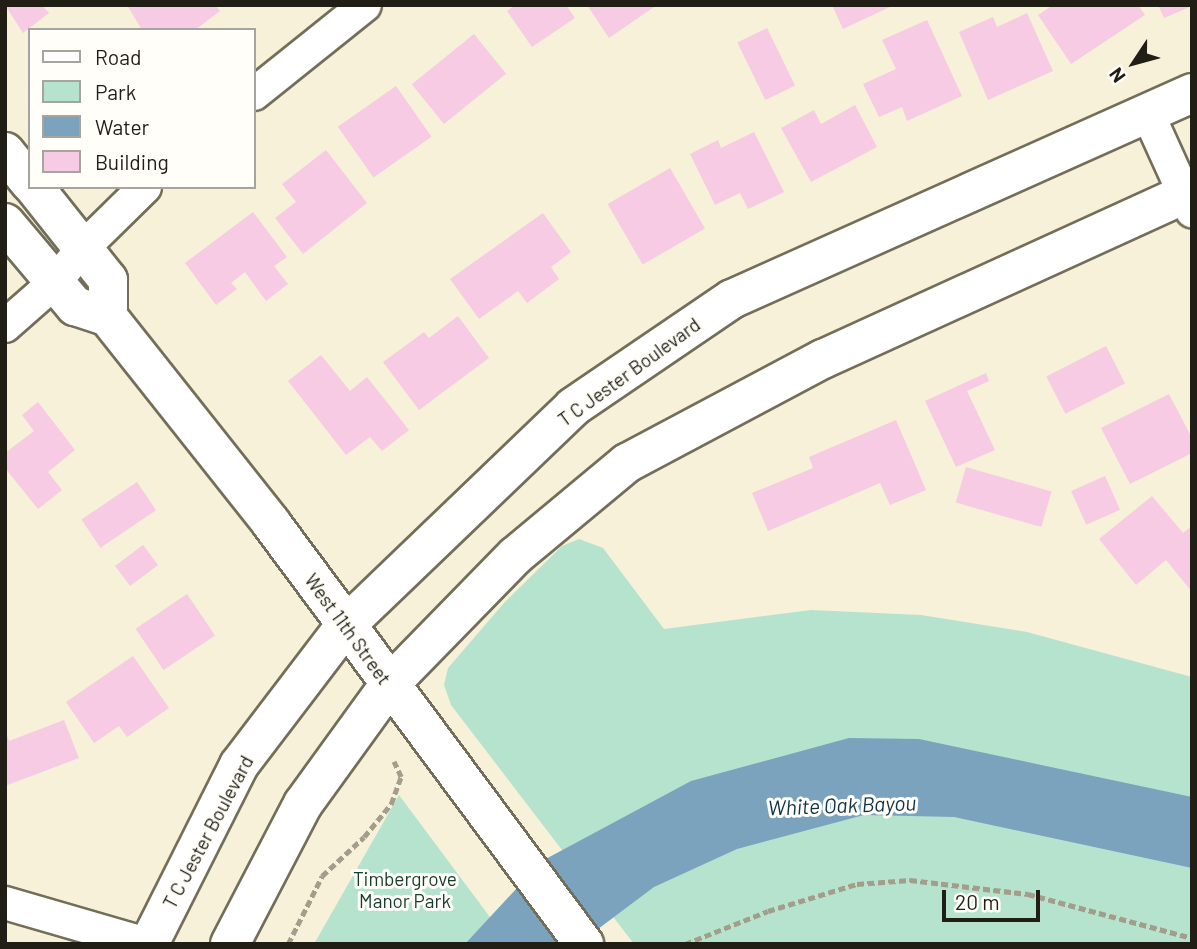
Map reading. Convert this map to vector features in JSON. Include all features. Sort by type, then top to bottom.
[{"type":"main road","name":"T C Jester Boulevard","points":[[148,944],[239,765],[345,626],[573,407],[732,299],[1192,93]]},
{"type":"main road","points":[[5,152],[28,181]]},
{"type":"main road","points":[[5,223],[75,306],[108,317],[108,280],[36,189]]},
{"type":"main road","points":[[230,944],[303,803],[389,685],[515,556],[627,463],[823,359],[1189,199]]},
{"type":"main road","name":"West 11th Street","points":[[108,317],[584,944]]},
{"type":"street","points":[[256,92],[365,5]]},
{"type":"street","points":[[1148,114],[1189,199]]},
{"type":"street","points":[[5,326],[55,282],[83,248],[143,189]]},
{"type":"street","points":[[5,903],[148,944]]},
{"type":"path","points":[[288,944],[322,876],[364,837],[391,804],[401,777],[394,762]]},
{"type":"path","points":[[685,944],[768,911],[856,884],[910,880],[1028,894],[1192,939]]},
{"type":"green space","points":[[579,539],[603,548],[664,629],[811,610],[921,615],[1027,632],[1192,677],[1192,944],[634,944],[451,705],[444,685],[448,668],[504,603],[562,546]]},
{"type":"green space","name":"Timbergrove Manor Park","points":[[399,795],[510,944],[314,944]]},
{"type":"water","name":"White Oak Bayou","points":[[849,738],[919,739],[1192,797],[1192,868],[954,817],[864,815],[737,849],[654,887],[578,944],[465,944],[542,861],[691,781]]},
{"type":"building","points":[[5,5],[42,5],[49,13],[23,33]]},
{"type":"building","points":[[127,5],[215,5],[220,11],[198,28],[141,28]]},
{"type":"building","points":[[515,5],[566,5],[575,18],[532,47],[507,11]]},
{"type":"building","points":[[587,5],[657,5],[609,38]]},
{"type":"building","points":[[832,5],[894,5],[843,29]]},
{"type":"building","points":[[1053,5],[1138,5],[1145,15],[1071,64],[1038,15]]},
{"type":"building","points":[[1158,5],[1192,5],[1192,6],[1164,18]]},
{"type":"building","points":[[1027,13],[1053,71],[988,100],[959,32],[993,17],[997,27]]},
{"type":"building","points":[[927,20],[962,96],[907,121],[902,107],[879,117],[863,84],[896,69],[882,40]]},
{"type":"building","points":[[767,28],[795,86],[765,100],[737,42]]},
{"type":"building","points":[[474,34],[506,74],[444,124],[412,84]]},
{"type":"building","points":[[396,86],[432,137],[373,178],[338,127]]},
{"type":"building","points":[[855,105],[877,147],[811,182],[781,128],[814,110],[821,124]]},
{"type":"building","points":[[754,132],[784,192],[748,209],[740,193],[715,205],[690,154],[718,140],[721,148]]},
{"type":"building","points":[[326,150],[367,203],[303,254],[275,218],[296,202],[282,184]]},
{"type":"building","points":[[670,168],[705,229],[643,265],[608,204]]},
{"type":"building","points":[[253,212],[287,257],[274,266],[288,284],[266,301],[245,272],[231,283],[237,289],[216,305],[185,263]]},
{"type":"building","points":[[543,213],[571,252],[551,267],[559,279],[527,303],[518,291],[479,319],[450,279]]},
{"type":"building","points":[[458,316],[489,358],[419,410],[383,362],[424,332],[429,338]]},
{"type":"building","points":[[1106,346],[1125,383],[1065,414],[1046,376]]},
{"type":"building","points":[[321,355],[350,391],[367,377],[409,430],[382,451],[370,437],[346,455],[288,381]]},
{"type":"building","points":[[986,373],[989,381],[967,391],[995,450],[956,467],[925,401]]},
{"type":"building","points":[[1169,394],[1192,438],[1192,453],[1130,484],[1101,428]]},
{"type":"building","points":[[38,402],[75,450],[48,472],[62,490],[38,509],[5,468],[5,453],[34,431],[22,415]]},
{"type":"building","points":[[896,420],[926,490],[890,505],[880,483],[768,531],[752,493],[813,468],[809,457]]},
{"type":"building","points":[[966,467],[1052,492],[1041,527],[956,503]]},
{"type":"building","points":[[1105,476],[1120,510],[1086,525],[1071,491]]},
{"type":"building","points":[[137,482],[156,510],[100,548],[81,519]]},
{"type":"building","points":[[1152,496],[1183,533],[1192,526],[1192,592],[1166,560],[1136,585],[1099,539]]},
{"type":"building","points":[[143,545],[158,565],[130,586],[115,566]]},
{"type":"building","points":[[187,594],[215,635],[164,670],[136,629]]},
{"type":"building","points":[[133,656],[169,708],[127,737],[119,726],[94,743],[66,702]]},
{"type":"building","points":[[64,720],[79,758],[5,786],[5,730],[9,741]]}]
